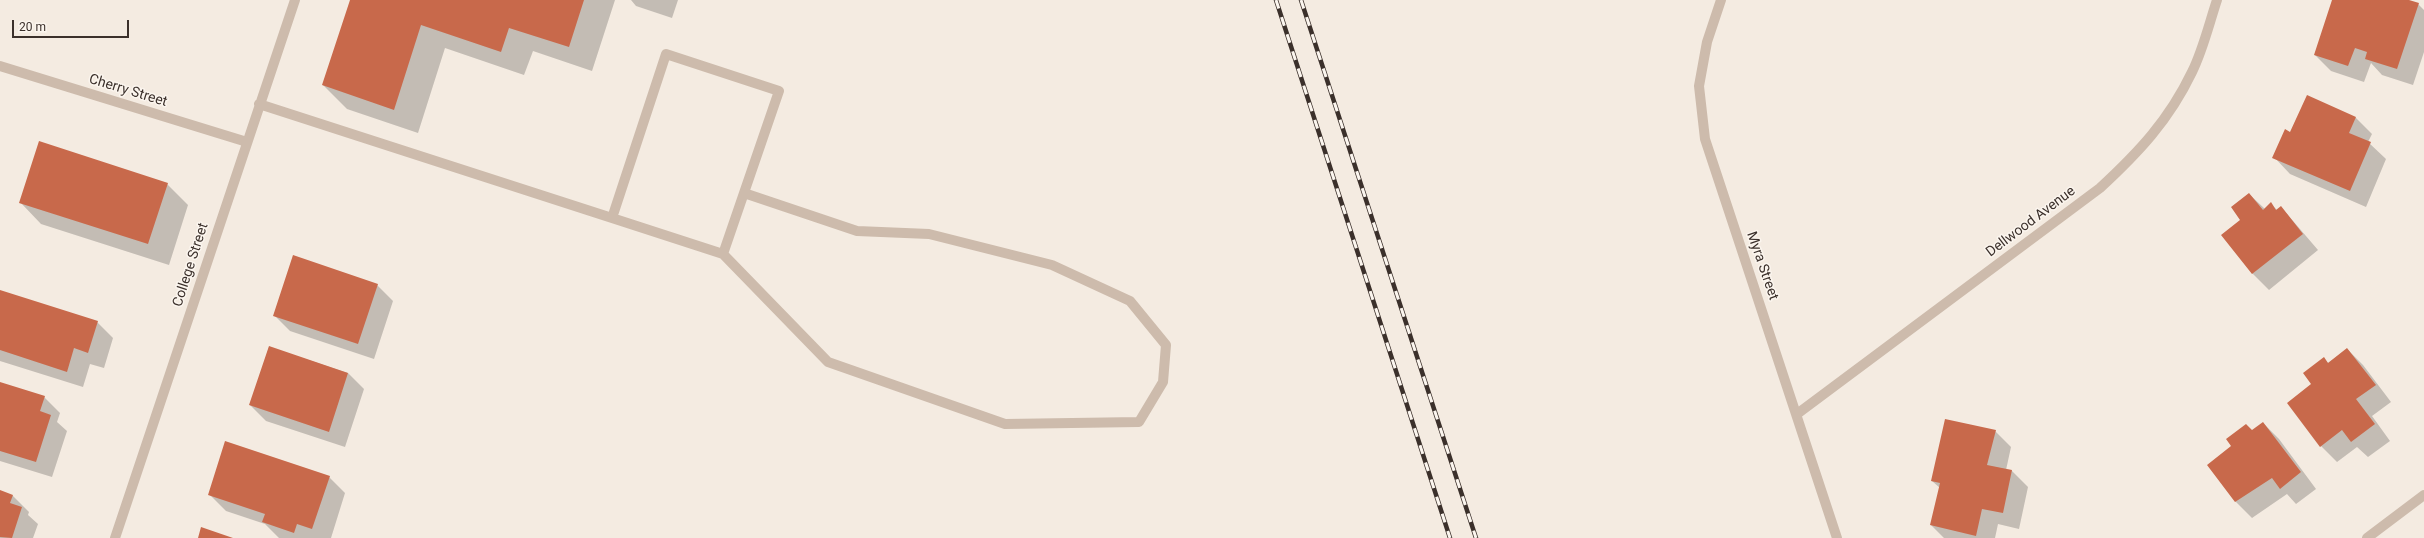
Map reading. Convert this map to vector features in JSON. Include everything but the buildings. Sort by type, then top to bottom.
[{"type":"street","name":"College Street","points":[[115,538],[295,0]]},
{"type":"street","name":"Myra Street","points":[[1721,0],[1707,42],[1699,86],[1704,139],[1797,414],[1837,538]]},
{"type":"street","name":"Dellwood Avenue","points":[[1797,414],[2100,188],[2133,158],[2154,135],[2172,109],[2193,71],[2217,0]]},
{"type":"street","points":[[612,218],[666,54],[779,91],[723,254]]},
{"type":"street","name":"Cherry Street","points":[[0,66],[247,142]]},
{"type":"street","points":[[259,104],[723,254],[828,362],[1005,424],[1140,422],[1163,382],[1166,345],[1130,301],[1052,265],[929,234],[857,231],[744,193]]},
{"type":"street","points":[[2367,538],[2424,495]]},
{"type":"railway","points":[[1276,0],[1450,538]]},
{"type":"railway","points":[[1301,0],[1476,538]]}]
